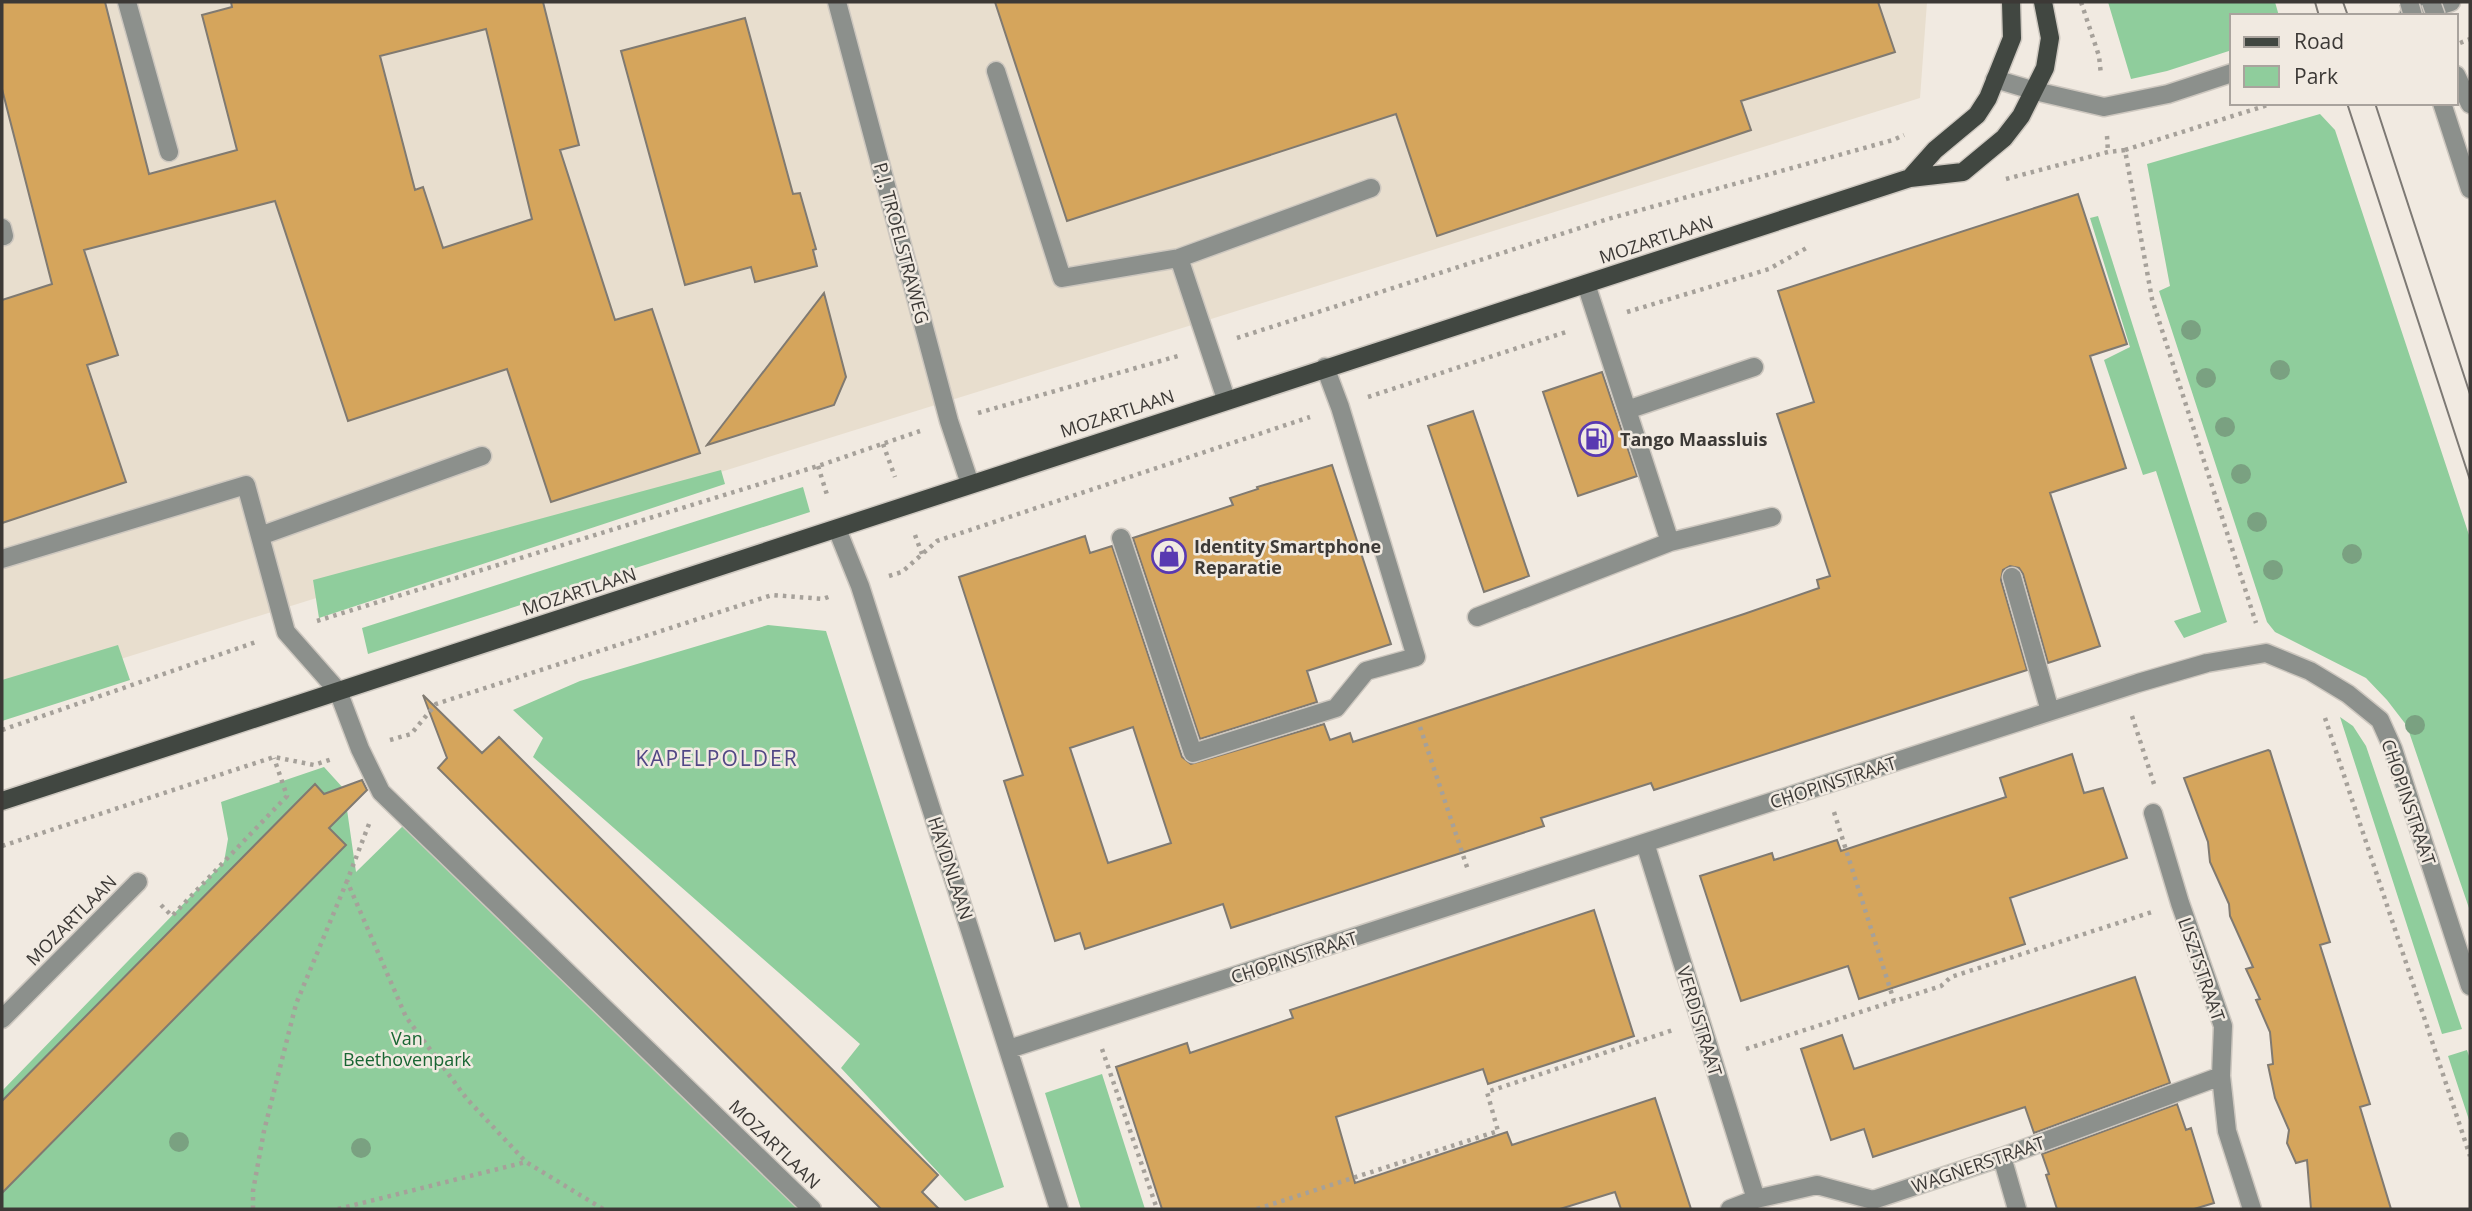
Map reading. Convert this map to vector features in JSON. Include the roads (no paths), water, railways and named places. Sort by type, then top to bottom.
[{"type":"main road","name":"MOZARTLAAN","points":[[1909,178],[1935,150],[1977,115],[1988,98],[2012,38],[2011,2]]},
{"type":"main road","name":"MOZARTLAAN","points":[[2,801],[1909,178],[1963,172],[2004,138],[2035,91],[2045,68],[2050,38],[2043,2]]},
{"type":"street","points":[[127,2],[169,152]]},
{"type":"street","name":"P.J. TROELSTRAWEG","points":[[837,2],[949,421],[970,484]]},
{"type":"street","points":[[2414,14],[2451,2]]},
{"type":"street","points":[[996,71],[1062,278],[1179,258],[1371,188]]},
{"type":"street","points":[[1995,79],[2104,107],[2168,94],[2230,74]]},
{"type":"street","points":[[2458,78],[2470,104]]},
{"type":"street","points":[[2443,105],[2470,189]]},
{"type":"street","points":[[2,228],[2,236]]},
{"type":"street","points":[[1179,258],[1226,399]]},
{"type":"street","points":[[1587,284],[1670,542]]},
{"type":"street","points":[[1121,538],[1193,753],[1336,708],[1366,671],[1416,657],[1340,407],[1325,367]]},
{"type":"street","points":[[1627,410],[1754,367]]},
{"type":"street","points":[[260,536],[482,456]]},
{"type":"street","points":[[2,559],[246,485],[286,632],[338,691]]},
{"type":"street","points":[[1477,617],[1670,542],[1772,517]]},
{"type":"street","name":"HAYDNLAAN","points":[[837,529],[860,586],[1059,1209]]},
{"type":"street","points":[[2012,577],[2050,711]]},
{"type":"street","name":"CHOPINSTRAAT","points":[[1009,1049],[2123,688],[2207,663],[2266,653],[2310,671],[2348,694],[2380,720],[2393,749],[2470,986]]},
{"type":"street","name":"MOZARTLAAN","points":[[338,691],[360,749],[381,792],[812,1209]]},
{"type":"street","name":"LISZTSTRAAT","points":[[2153,813],[2180,903],[2223,1026],[2221,1076],[2227,1131],[2252,1209]]},
{"type":"street","name":"VERDISTRAAT","points":[[1645,843],[1756,1199]]},
{"type":"street","name":"MOZARTLAAN","points":[[2,1019],[138,882]]},
{"type":"street","name":"WAGNERSTRAAT","points":[[1730,1209],[1756,1199],[1817,1185],[1873,1200],[2002,1157],[2221,1076]]},
{"type":"street","points":[[2002,1157],[2018,1209]]},
{"type":"tram line","points":[[2315,2],[2318,14]]},
{"type":"tram line","points":[[2343,2],[2347,14]]},
{"type":"tram line","points":[[2348,105],[2470,480]]},
{"type":"tram line","points":[[2376,105],[2470,394]]},
{"type":"place","name":"Tango Maassluis","points":[[1596,439]]},
{"type":"place","name":"Identity Smartphone Reparatie","points":[[1169,556]]},
{"type":"district","name":"KAPELPOLDER","points":[[717,758]]},
{"type":"park label","name":"Van Beethovenpark","points":[[407,1048]]}]
